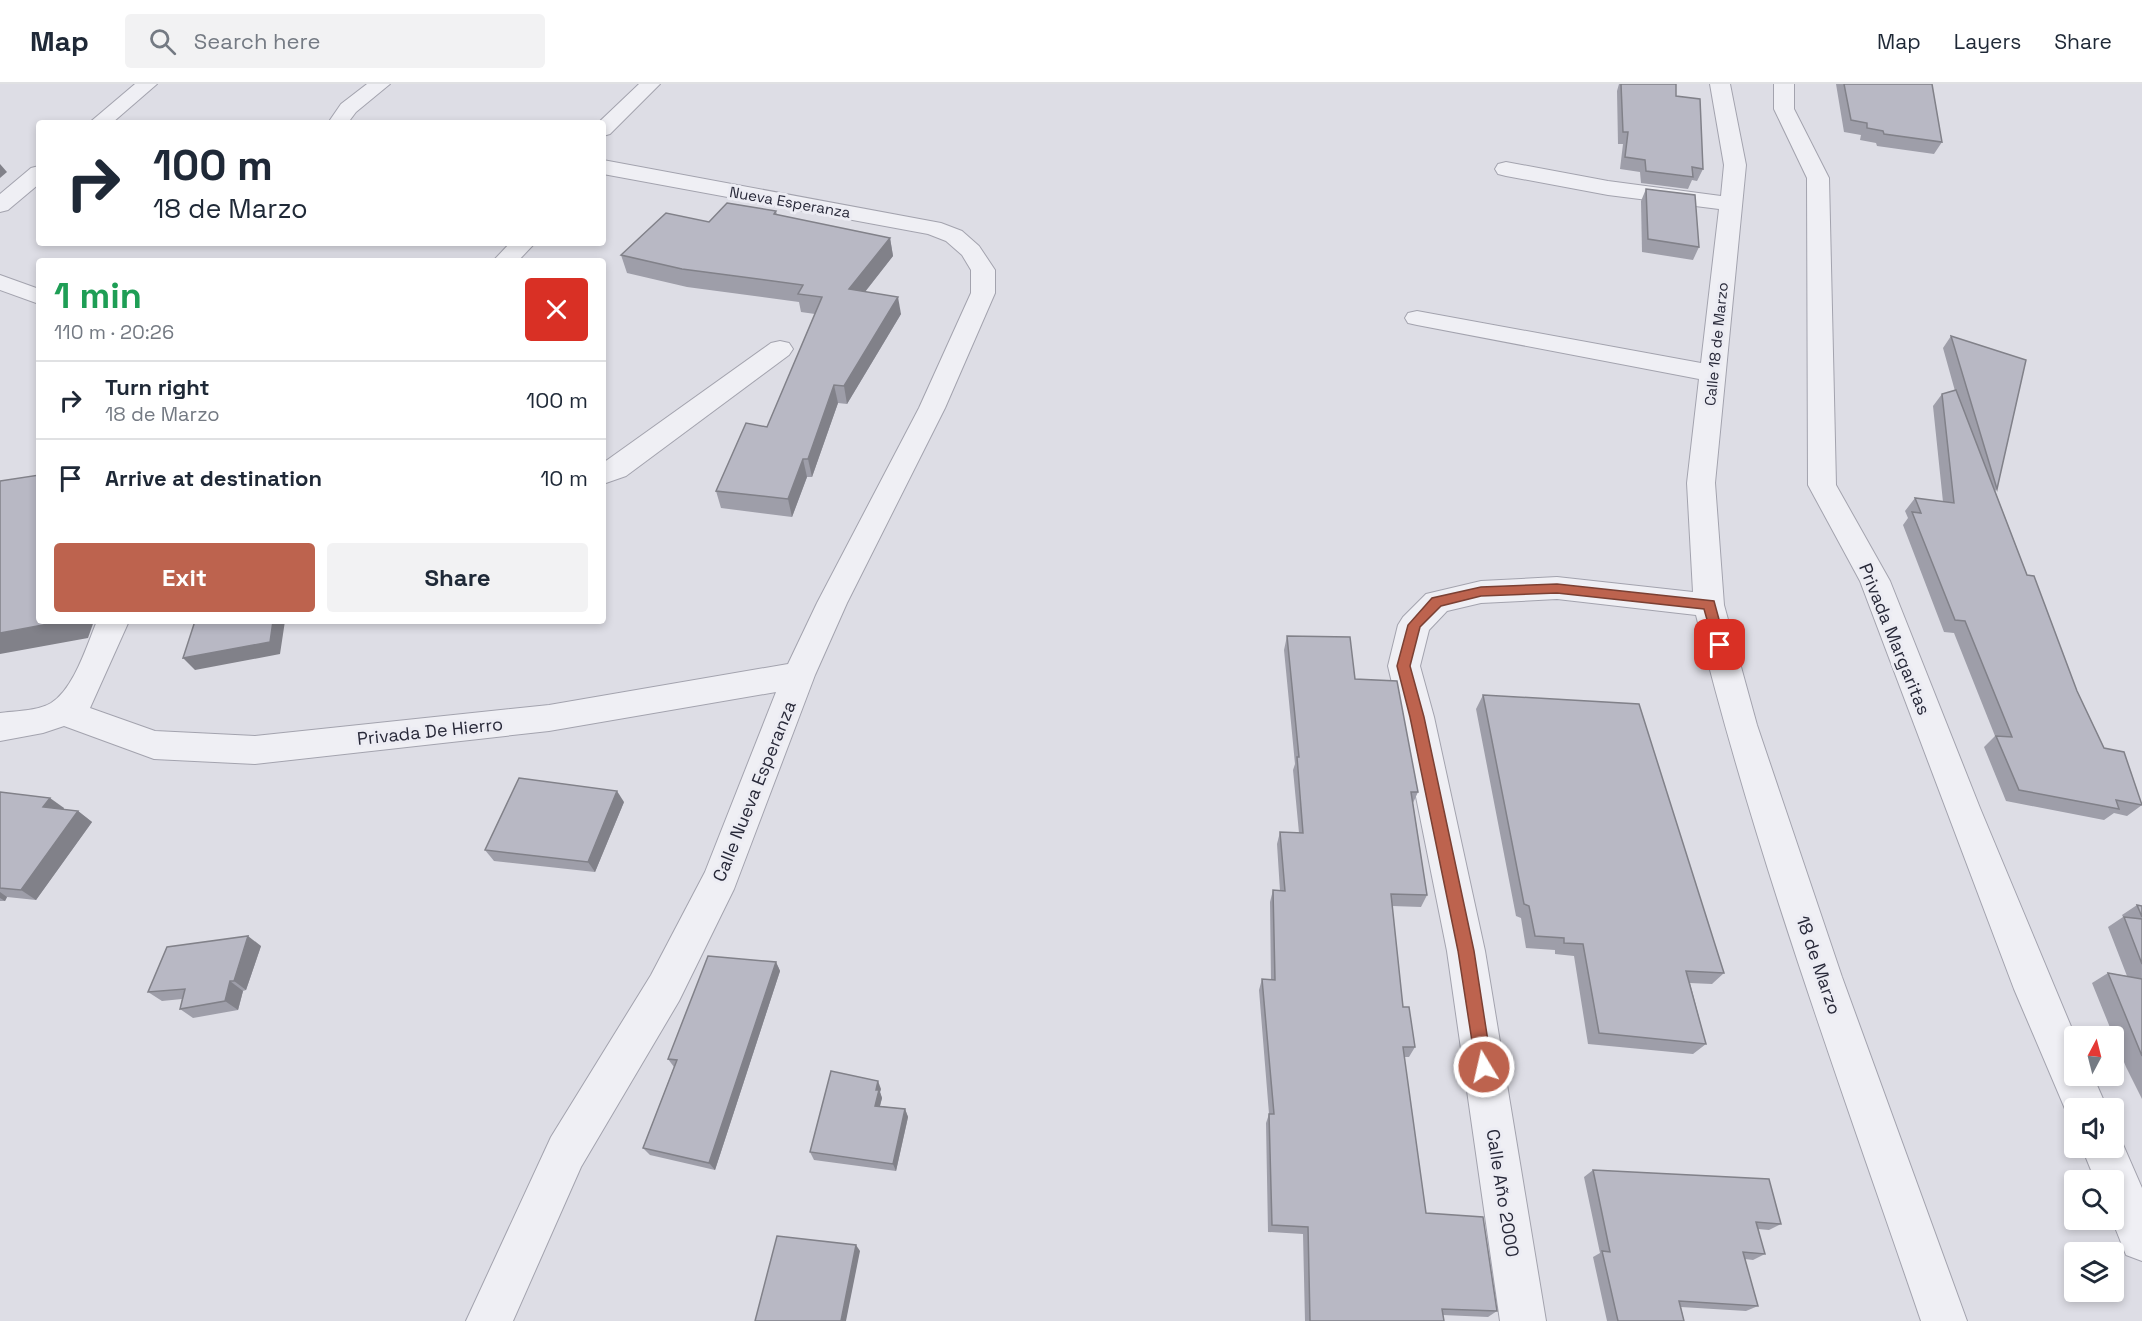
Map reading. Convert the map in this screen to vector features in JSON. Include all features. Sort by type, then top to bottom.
[{"type":"street","points":[[103,120],[147,84]]},
{"type":"street","points":[[340,120],[348,108],[380,84]]},
{"type":"street","points":[[606,127],[650,84]]},
{"type":"street","name":"Calle 18 de Marzo","points":[[1709,605],[1701,483],[1735,165],[1720,84]]},
{"type":"street","name":"Privada Margaritas","points":[[1784,84],[1784,109],[1818,178],[1822,486],[1875,581],[2034,989],[2082,1098]]},
{"type":"street","name":"Nueva Esperanza","points":[[606,167],[799,205],[933,228],[954,236],[971,251]]},
{"type":"street","points":[[1506,169],[1608,188],[1731,204]]},
{"type":"street","points":[[0,205],[36,175]]},
{"type":"street","points":[[508,258],[520,246]]},
{"type":"street","name":"Calle Nueva Esperanza","points":[[489,1321],[566,1152],[665,988],[721,877],[799,675],[832,603],[932,408],[983,293],[983,270],[971,251]]},
{"type":"street","points":[[0,282],[36,296]]},
{"type":"street","points":[[1417,318],[1713,373]]},
{"type":"street","points":[[606,473],[616,469],[780,349]]},
{"type":"street","name":"Calle Año 2000","points":[[1523,1321],[1466,951],[1417,717],[1404,666],[1414,625],[1437,602],[1481,592],[1557,588],[1709,605]]},
{"type":"street","name":"18 de Marzo","points":[[1709,605],[1740,725],[1823,977],[1944,1321]]},
{"type":"street","points":[[0,727],[43,720],[63,712],[79,698],[112,624]]},
{"type":"street","name":"Privada De Hierro","points":[[63,712],[154,745],[255,750],[549,718],[799,675]]},
{"type":"street","points":[[2107,1158],[2142,1239]]},
{"type":"building","points":[[1621,84],[1676,84],[1676,96],[1700,99],[1703,169],[1692,167],[1693,177],[1646,171],[1645,160],[1625,157],[1628,132],[1623,132]]},
{"type":"building","points":[[1844,84],[1932,84],[1942,142],[1884,134],[1883,131],[1867,128],[1867,123],[1851,120]]},
{"type":"building","points":[[1646,189],[1695,195],[1699,247],[1648,239]]},
{"type":"building","points":[[727,203],[776,211],[774,214],[890,238],[849,289],[898,297],[844,386],[834,385],[808,459],[803,459],[788,499],[716,491],[746,423],[767,427],[822,297],[798,294],[803,285],[682,269],[621,255],[666,213],[709,222]]},
{"type":"building","points":[[1951,336],[2026,360],[1997,489]]},
{"type":"building","points":[[1956,390],[2027,575],[2034,576],[2077,691],[2104,748],[2124,752],[2142,805],[2116,800],[2119,809],[2019,790],[1996,736],[2012,737],[1965,621],[1955,620],[1912,512],[1921,513],[1915,498],[1954,503],[1942,394]]},
{"type":"building","points":[[36,475],[36,624],[48,624],[0,633],[0,481]]},
{"type":"building","points":[[194,624],[273,624],[270,642],[183,658]]},
{"type":"building","points":[[1287,636],[1350,637],[1355,679],[1397,681],[1418,792],[1411,792],[1427,895],[1391,894],[1403,1007],[1409,1007],[1415,1047],[1403,1047],[1426,1213],[1483,1217],[1497,1311],[1442,1309],[1444,1321],[1310,1321],[1308,1227],[1272,1225],[1269,1114],[1274,1114],[1262,979],[1275,980],[1273,890],[1285,891],[1280,832],[1303,833],[1297,757],[1299,757]]},
{"type":"building","points":[[1483,695],[1639,704],[1724,973],[1686,971],[1706,1044],[1599,1033],[1583,944],[1564,943],[1564,938],[1535,936],[1529,906],[1524,904]]},
{"type":"building","points":[[519,778],[617,791],[588,862],[485,850]]},
{"type":"building","points":[[0,792],[50,798],[43,807],[78,811],[21,890],[0,888]]},
{"type":"building","points":[[2137,905],[2142,906],[2142,917]]},
{"type":"building","points":[[2124,917],[2142,919],[2142,964]]},
{"type":"building","points":[[248,936],[234,981],[230,981],[225,1001],[180,1009],[185,989],[148,992],[167,947]]},
{"type":"building","points":[[708,956],[776,962],[709,1163],[643,1148],[677,1060],[668,1059]]},
{"type":"building","points":[[2108,973],[2142,979],[2142,1056]]},
{"type":"building","points":[[831,1071],[878,1081],[876,1090],[879,1090],[875,1106],[905,1109],[893,1164],[810,1152]]},
{"type":"building","points":[[1593,1170],[1769,1179],[1781,1224],[1756,1222],[1765,1254],[1743,1252],[1758,1306],[1679,1301],[1684,1321],[1618,1321],[1602,1251],[1610,1252]]},
{"type":"building","points":[[777,1236],[856,1245],[841,1321],[755,1321]]},
{"type":"route","points":[[1484,1067],[1466,951],[1417,717],[1404,666],[1414,625],[1437,602],[1481,592],[1557,588],[1709,605],[1720,645]]}]
